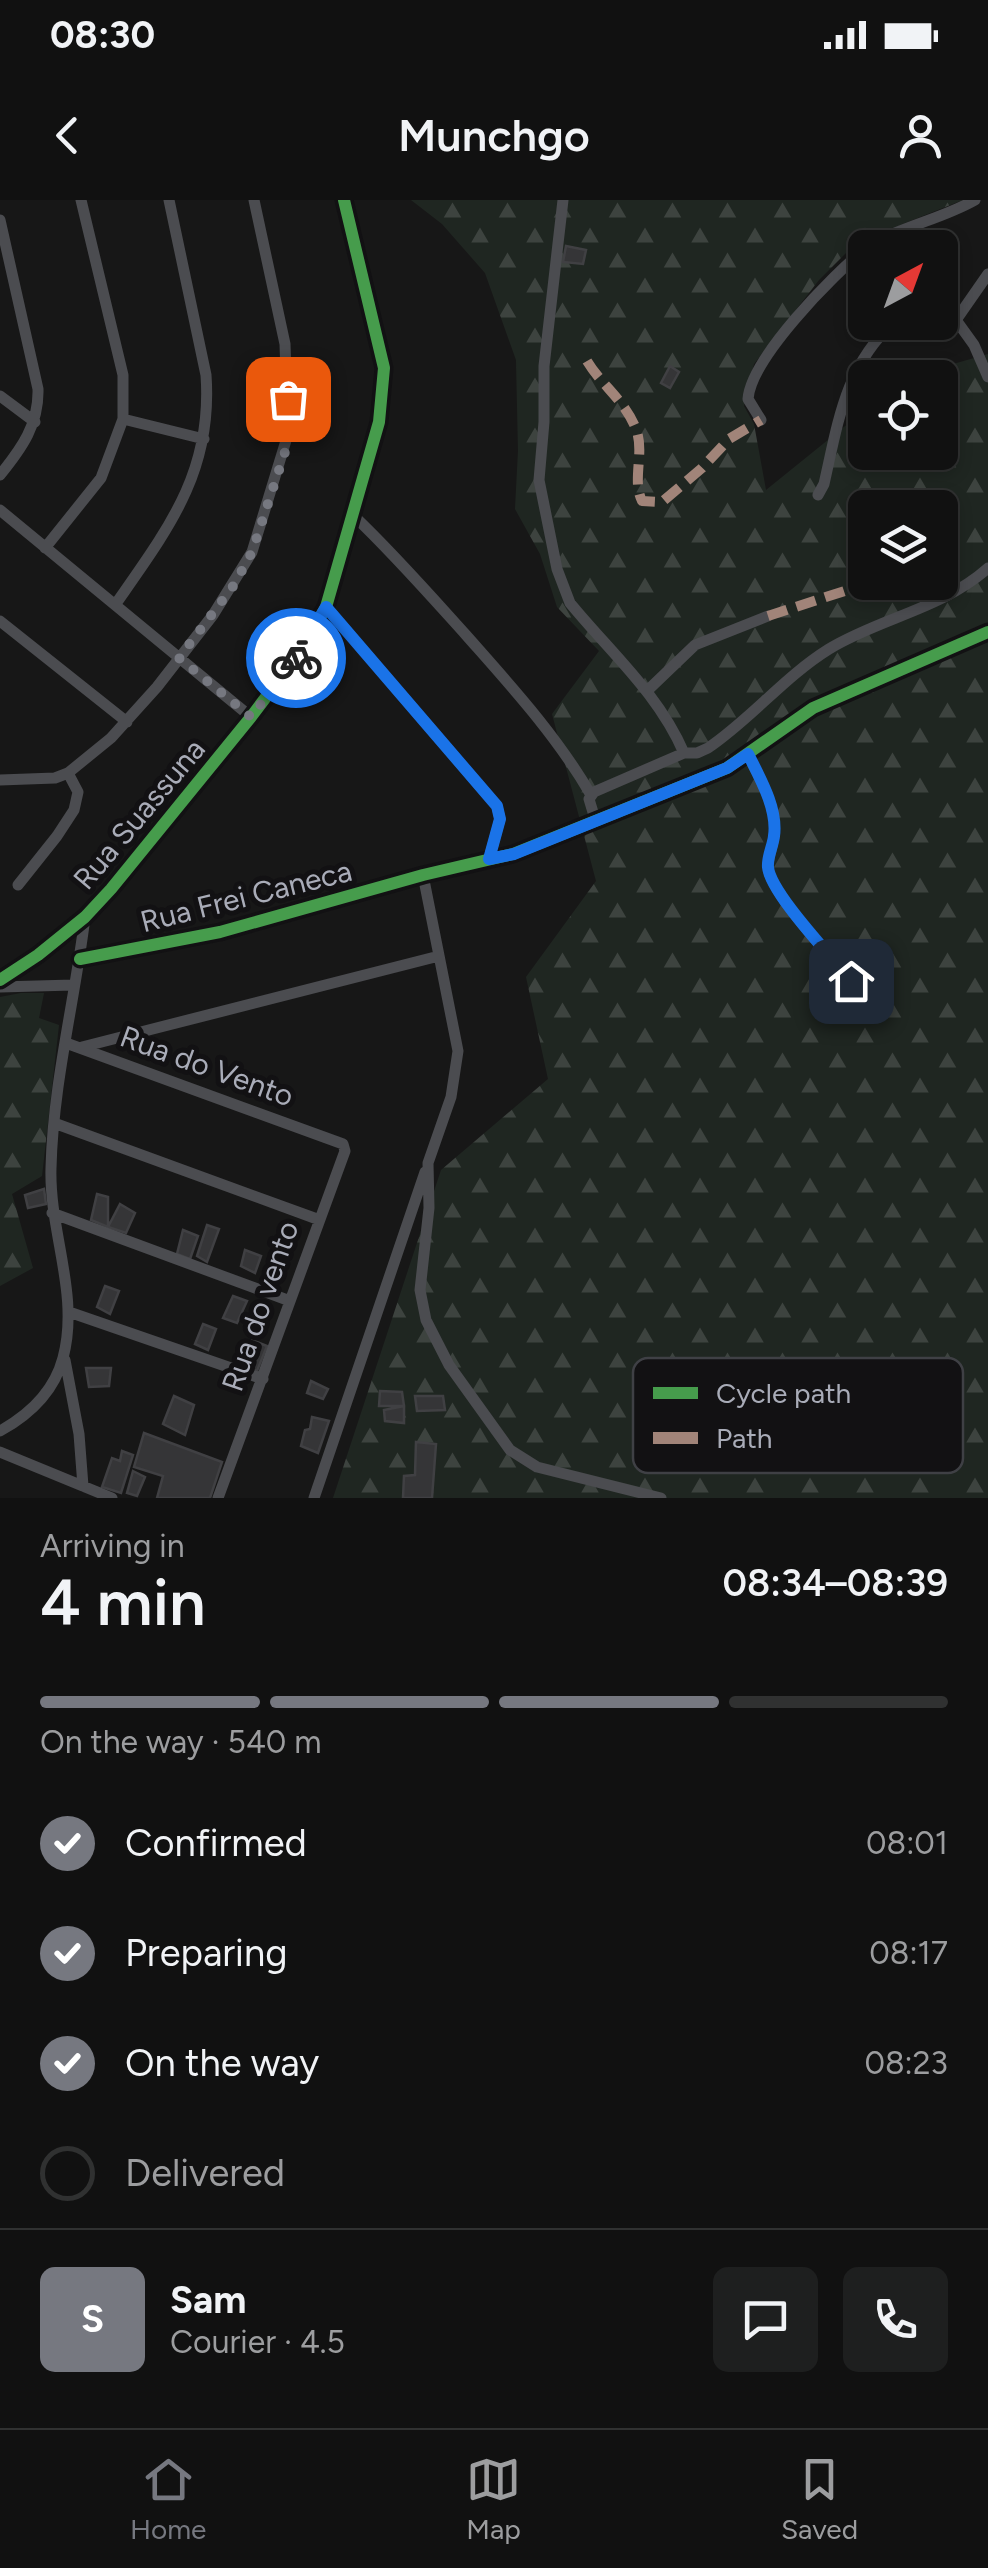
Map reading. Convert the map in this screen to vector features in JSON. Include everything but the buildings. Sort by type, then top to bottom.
[{"type":"street","points":[[44,548],[101,478],[123,420],[123,376],[82,200]]},
{"type":"street","points":[[115,605],[177,516],[195,474],[204,439],[206,375],[169,200]]},
{"type":"street","points":[[0,780],[39,780],[68,772],[128,722],[213,615],[246,566],[288,434],[285,344],[254,200]]},
{"type":"street","name":"Rua Suassuna","points":[[0,983],[85,917],[251,717],[301,651],[326,607],[379,422],[384,368],[344,200]]},
{"type":"street","points":[[562,200],[542,398],[544,422],[538,480],[557,569],[570,603],[648,690],[684,753]]},
{"type":"street","points":[[903,230],[936,220],[975,200]]},
{"type":"street","points":[[0,220],[38,389],[39,409],[20,451],[0,474]]},
{"type":"street","points":[[761,420],[748,399],[760,367],[792,322],[848,266]]},
{"type":"street","points":[[958,317],[988,274]]},
{"type":"street","points":[[958,323],[974,345],[988,377]]},
{"type":"street","points":[[818,494],[824,484],[842,400],[861,360],[878,340]]},
{"type":"street","points":[[0,396],[35,422]]},
{"type":"street","points":[[123,420],[204,439]]},
{"type":"street","points":[[0,510],[251,717]]},
{"type":"street","points":[[354,516],[408,568],[568,757],[590,795],[595,819]]},
{"type":"street","points":[[590,795],[716,743],[778,687],[828,650],[957,591],[988,568]]},
{"type":"street","points":[[326,607],[497,806],[500,819],[489,859]]},
{"type":"street","points":[[648,690],[695,645],[768,616]]},
{"type":"street","points":[[0,621],[128,722]]},
{"type":"street","name":"Rua Frei Caneca","points":[[80,959],[220,932],[423,874],[514,854],[727,768],[813,708],[988,632]]},
{"type":"street","points":[[748,754],[766,792],[772,818],[775,833],[768,868],[775,888],[851,981]]},
{"type":"street","points":[[18,886],[74,810],[78,792],[68,772]]},
{"type":"street","points":[[314,1498],[457,1071],[458,1051],[423,874]]},
{"type":"street","points":[[0,1431],[36,1405],[50,1388],[64,1356],[69,1312],[52,1213],[54,1123],[85,917]]},
{"type":"street","points":[[82,1046],[439,956]]},
{"type":"street","points":[[0,983],[73,985]]},
{"type":"street","name":"Rua do Vento","points":[[66,1043],[330,1138]]},
{"type":"street","points":[[54,1123],[317,1219]]},
{"type":"street","name":"Rua do vento","points":[[218,1498],[344,1151],[343,1144],[330,1138]]},
{"type":"street","points":[[428,1163],[420,1303],[443,1354],[500,1440],[537,1466],[661,1498]]},
{"type":"street","points":[[52,1213],[290,1301]]},
{"type":"street","name":"Rua do Vento","points":[[69,1312],[263,1379]]},
{"type":"street","points":[[64,1356],[79,1434],[83,1486]]},
{"type":"street","points":[[0,1452],[112,1498]]},
{"type":"green space","points":[[411,200],[963,200],[891,230],[848,230],[848,251],[819,280],[754,364],[744,406],[754,424],[766,490],[848,424],[848,470],[958,470],[958,363],[988,354],[988,1498],[333,1498],[441,1170],[548,1079],[526,977],[596,881],[552,714],[599,651],[557,607],[540,554],[515,509],[516,360],[485,273],[442,224]]},
{"type":"green space","points":[[44,993],[39,1018],[59,1025],[42,1176],[12,1194],[33,1268],[0,1286],[0,997]]},
{"type":"marked path","points":[[587,361],[627,412],[637,432],[642,501],[662,502],[729,439],[761,420]]},
{"type":"marked path","points":[[768,616],[848,590]]},
{"type":"cycle path","points":[[0,980],[85,917],[111,889],[251,717],[301,651],[326,607],[379,422],[384,368],[344,200]]},
{"type":"cycle path","points":[[80,959],[220,932],[513,854],[727,768],[813,708],[988,632]]},
{"type":"way so far","points":[[288,399],[285,452],[252,552],[234,585],[179,658],[251,717],[296,658]]},
{"type":"route","points":[[296,658],[326,607],[497,806],[500,819],[489,859],[514,854],[727,768],[748,754],[766,792],[772,818],[775,833],[768,868],[775,888],[851,981]]}]
